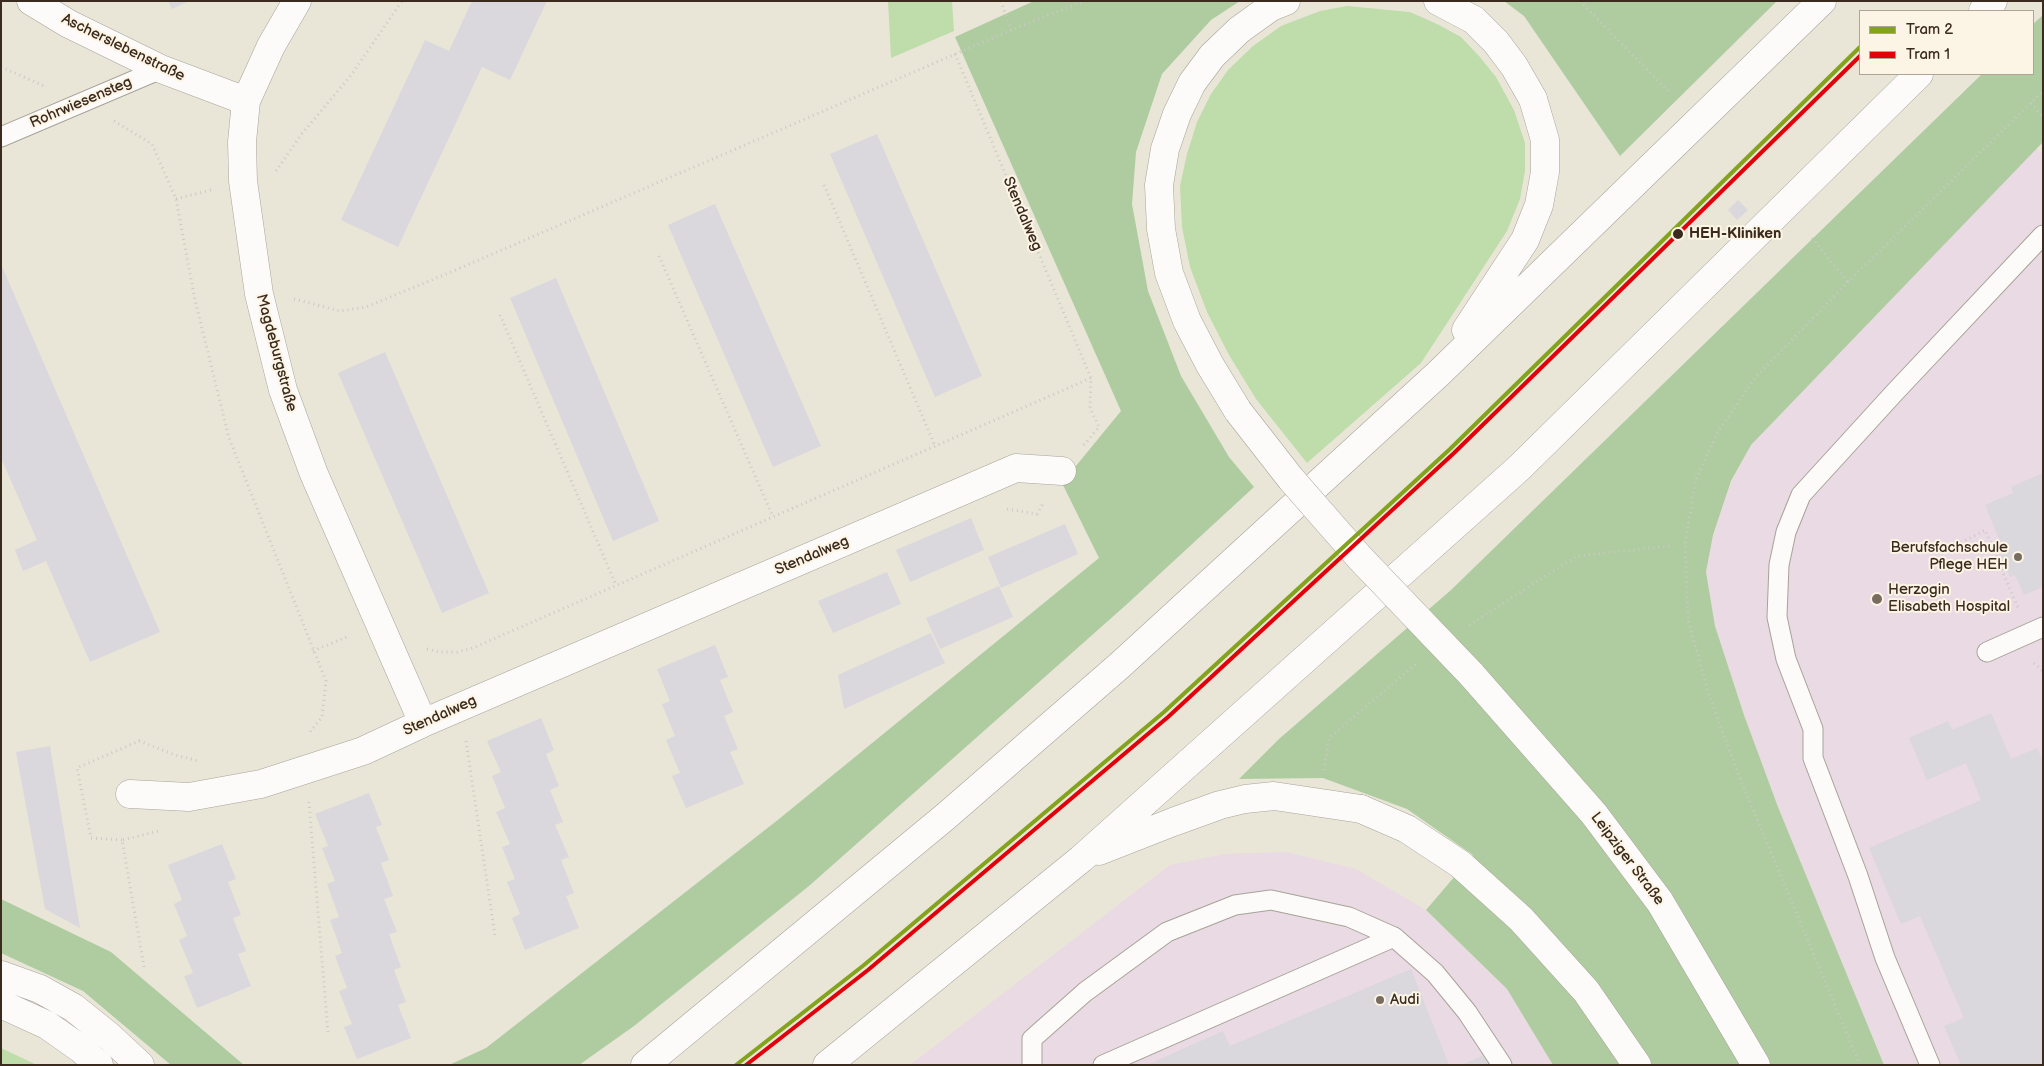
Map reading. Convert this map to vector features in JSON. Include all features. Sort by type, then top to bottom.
[{"type":"main road","name":"Ascherslebenstraße","points":[[31,1],[68,24],[161,70],[246,101]]},
{"type":"main road","name":"Magdeburgstraße","points":[[297,1],[271,46],[246,101],[242,142],[243,181],[259,294],[282,390],[314,474],[423,722]]},
{"type":"main road","name":"Leipziger Straße","points":[[1286,1],[1271,7],[1239,30],[1212,56],[1192,83],[1177,114],[1165,149],[1159,185],[1161,229],[1169,273],[1187,321],[1210,365],[1238,411],[1291,479],[1360,558],[1471,674],[1594,814],[1660,902],[1756,1065]]},
{"type":"main road","points":[[1438,1],[1474,20],[1496,42],[1514,66],[1533,99],[1545,140],[1546,172],[1539,205],[1525,240],[1438,374]]},
{"type":"main road","points":[[645,1065],[945,818],[1097,685],[1438,374],[1822,1]]},
{"type":"main road","points":[[1984,10],[1993,1]]},
{"type":"main road","points":[[827,1065],[1081,858],[1519,468],[1918,75]]},
{"type":"main road","name":"Stendalweg","points":[[130,794],[188,797],[261,784],[363,751],[423,722],[1016,468],[1062,471]]},
{"type":"main road","points":[[1081,858],[1220,805],[1245,799],[1274,796],[1361,809],[1407,829],[1460,864],[1521,919],[1586,991],[1637,1065]]},
{"type":"main road","points":[[1,975],[40,990],[74,1008],[110,1037],[140,1065]]},
{"type":"main road","points":[[1,1004],[47,1025],[82,1049],[99,1065]]},
{"type":"lane","name":"Rohrwiesensteg","points":[[1,137],[161,70]]},
{"type":"lane","points":[[1930,1065],[1885,958],[1858,876],[1813,758],[1813,730],[1786,659],[1777,617],[1779,566],[1786,532],[1801,496],[1895,392],[2043,235]]},
{"type":"lane","points":[[1987,652],[2043,627]]},
{"type":"lane","points":[[1032,1065],[1032,1039],[1085,992],[1168,932],[1235,905],[1271,900],[1349,917],[1394,937],[1435,973],[1467,1012],[1502,1065]]},
{"type":"lane","points":[[1103,1065],[1394,937]]},
{"type":"path","points":[[301,135],[352,74],[402,1]]},
{"type":"path","points":[[1001,1],[1011,30]]},
{"type":"path","points":[[259,294],[282,295],[340,311],[366,307],[1011,30],[1084,1]]},
{"type":"path","points":[[1580,1],[1668,91]]},
{"type":"path","name":"Stendalweg","points":[[955,54],[1091,378],[1090,408],[1099,427],[1062,471]]},
{"type":"path","points":[[1812,238],[1848,282],[2043,91]]},
{"type":"path","points":[[84,102],[152,144],[176,199],[195,300],[229,438],[326,681],[322,717],[305,737]]},
{"type":"path","points":[[2030,103],[2043,117]]},
{"type":"path","points":[[824,185],[935,446]]},
{"type":"path","points":[[660,256],[773,517]]},
{"type":"path","points":[[500,315],[616,585]]},
{"type":"path","points":[[426,649],[440,652],[457,652],[473,648],[1091,378]]},
{"type":"path","points":[[1961,543],[1985,530],[2018,608],[2020,637],[2028,656],[2043,671]]},
{"type":"path","points":[[1465,627],[1577,556],[1671,546]]},
{"type":"path","points":[[313,651],[356,634]]},
{"type":"path","points":[[1323,778],[1329,738],[1419,662]]},
{"type":"path","points":[[466,736],[495,936]]},
{"type":"path","points":[[122,840],[91,838],[77,768],[140,741],[178,756],[203,762]]},
{"type":"path","points":[[308,794],[328,1033]]},
{"type":"shaded area","name":"Herzogin Elisabeth Hospital","points":[[2036,148],[2043,154],[2043,1065],[1884,1065],[1778,807],[1744,715],[1715,626],[1706,572],[1713,535],[1730,485],[1751,445]]},
{"type":"shaded area","points":[[1286,852],[1356,869],[1426,910],[1507,989],[1553,1065],[910,1065],[1170,865],[1224,854]]},
{"type":"green space","points":[[888,1],[952,1],[954,31],[891,58]]},
{"type":"green space","points":[[1034,1],[1240,1],[1211,20],[1162,74],[1136,152],[1132,204],[1148,291],[1181,376],[1229,457],[1254,487],[1126,605],[809,886],[634,1026],[579,1065],[449,1065],[486,1048],[779,819],[1099,558],[1062,483],[1121,411],[955,37]]},
{"type":"green space","points":[[1504,1],[1777,1],[1620,156],[1524,16]]},
{"type":"green space","points":[[1347,6],[1410,12],[1461,37],[1496,77],[1514,110],[1525,143],[1525,171],[1520,199],[1507,231],[1421,363],[1307,463],[1256,399],[1229,355],[1207,312],[1190,267],[1182,227],[1180,186],[1197,122],[1211,94],[1228,70],[1253,46],[1281,26],[1320,11]]},
{"type":"green space","points":[[2043,15],[2043,142],[1751,445],[1731,481],[1713,535],[1706,572],[1715,626],[1744,715],[1778,807],[1884,1065],[1553,1065],[1507,989],[1426,910],[1473,855],[1407,809],[1323,778],[1239,779],[1279,739],[1451,590],[1981,75],[2034,75],[2034,23]]},
{"type":"green space","points":[[1,899],[111,952],[244,1065],[171,1065],[83,991],[1,953]]},
{"type":"green space","points":[[1,1048],[37,1065],[1,1065]]},
{"type":"building","points":[[168,1],[189,1],[172,9]]},
{"type":"building","points":[[472,1],[547,1],[510,80],[482,67],[398,247],[341,220],[425,40],[449,51]]},
{"type":"building","points":[[877,134],[982,376],[935,397],[830,154]]},
{"type":"building","points":[[1738,200],[1748,210],[1737,220],[1728,210]]},
{"type":"building","points":[[715,204],[821,446],[773,467],[668,225]]},
{"type":"building","points":[[1,264],[160,632],[90,662],[46,561],[23,571],[15,550],[37,540],[1,458]]},
{"type":"building","points":[[556,278],[659,521],[613,541],[510,298]]},
{"type":"building","points":[[385,352],[489,593],[442,613],[338,373]]},
{"type":"building","points":[[2043,473],[2043,587],[2024,595],[2015,575],[2010,577],[2000,555],[2005,553],[1985,505],[2013,493],[2011,487]]},
{"type":"building","points":[[971,518],[984,550],[910,582],[896,550]]},
{"type":"building","points":[[1065,524],[1078,554],[1001,588],[988,557]]},
{"type":"building","points":[[887,572],[901,604],[833,633],[818,601]]},
{"type":"building","points":[[999,586],[1013,617],[940,649],[926,618]]},
{"type":"building","points":[[931,633],[945,663],[844,709],[838,675]]},
{"type":"building","points":[[715,645],[728,677],[720,680],[733,712],[724,716],[738,749],[730,752],[744,784],[686,808],[672,776],[680,773],[666,740],[675,736],[662,704],[670,701],[657,669]]},
{"type":"building","points":[[1991,713],[2011,759],[2037,748],[2043,761],[2043,1065],[1961,1065],[1944,1026],[1964,1018],[1920,916],[1901,924],[1869,848],[1981,800],[1966,763],[1927,780],[1909,738],[1948,721],[1952,730]]},
{"type":"building","points":[[541,718],[554,750],[546,754],[559,786],[550,790],[563,822],[555,825],[569,857],[561,860],[574,893],[566,896],[579,928],[525,950],[512,918],[520,914],[507,882],[515,879],[502,847],[510,844],[496,812],[505,808],[492,776],[501,772],[487,741]]},
{"type":"building","points":[[50,746],[80,928],[45,909],[16,752]]},
{"type":"building","points":[[369,793],[382,825],[376,827],[389,860],[381,863],[393,896],[384,899],[397,932],[389,934],[401,967],[394,970],[406,1002],[398,1005],[411,1038],[357,1059],[344,1027],[352,1024],[339,991],[347,988],[335,956],[342,953],[330,920],[339,917],[327,884],[335,881],[322,848],[328,846],[315,814]]},
{"type":"building","points":[[222,844],[236,879],[228,882],[241,915],[233,918],[246,951],[238,954],[251,986],[197,1008],[184,976],[193,973],[179,940],[187,936],[174,904],[182,900],[168,865]]},
{"type":"building","name":"Audi","points":[[1411,969],[1449,1065],[1147,1065],[1223,1031],[1230,1046]]},
{"type":"building","points":[[1486,1054],[1490,1065],[1461,1065]]},
{"type":"tram line","name":"2","points":[[736,1065],[864,965],[1164,712],[1450,449],[1859,48]]},
{"type":"tram line","name":"1","points":[[746,1065],[868,970],[1168,717],[1454,453],[1859,57]]},
{"type":"place","name":"HEH-Kliniken","points":[[1678,234]]},
{"type":"place","name":"Berufsfachschule Pflege HEH","points":[[2018,557]]},
{"type":"place","name":"Herzogin Elisabeth Hospital","points":[[1877,599]]},
{"type":"place","name":"Audi","points":[[1380,1000]]}]
